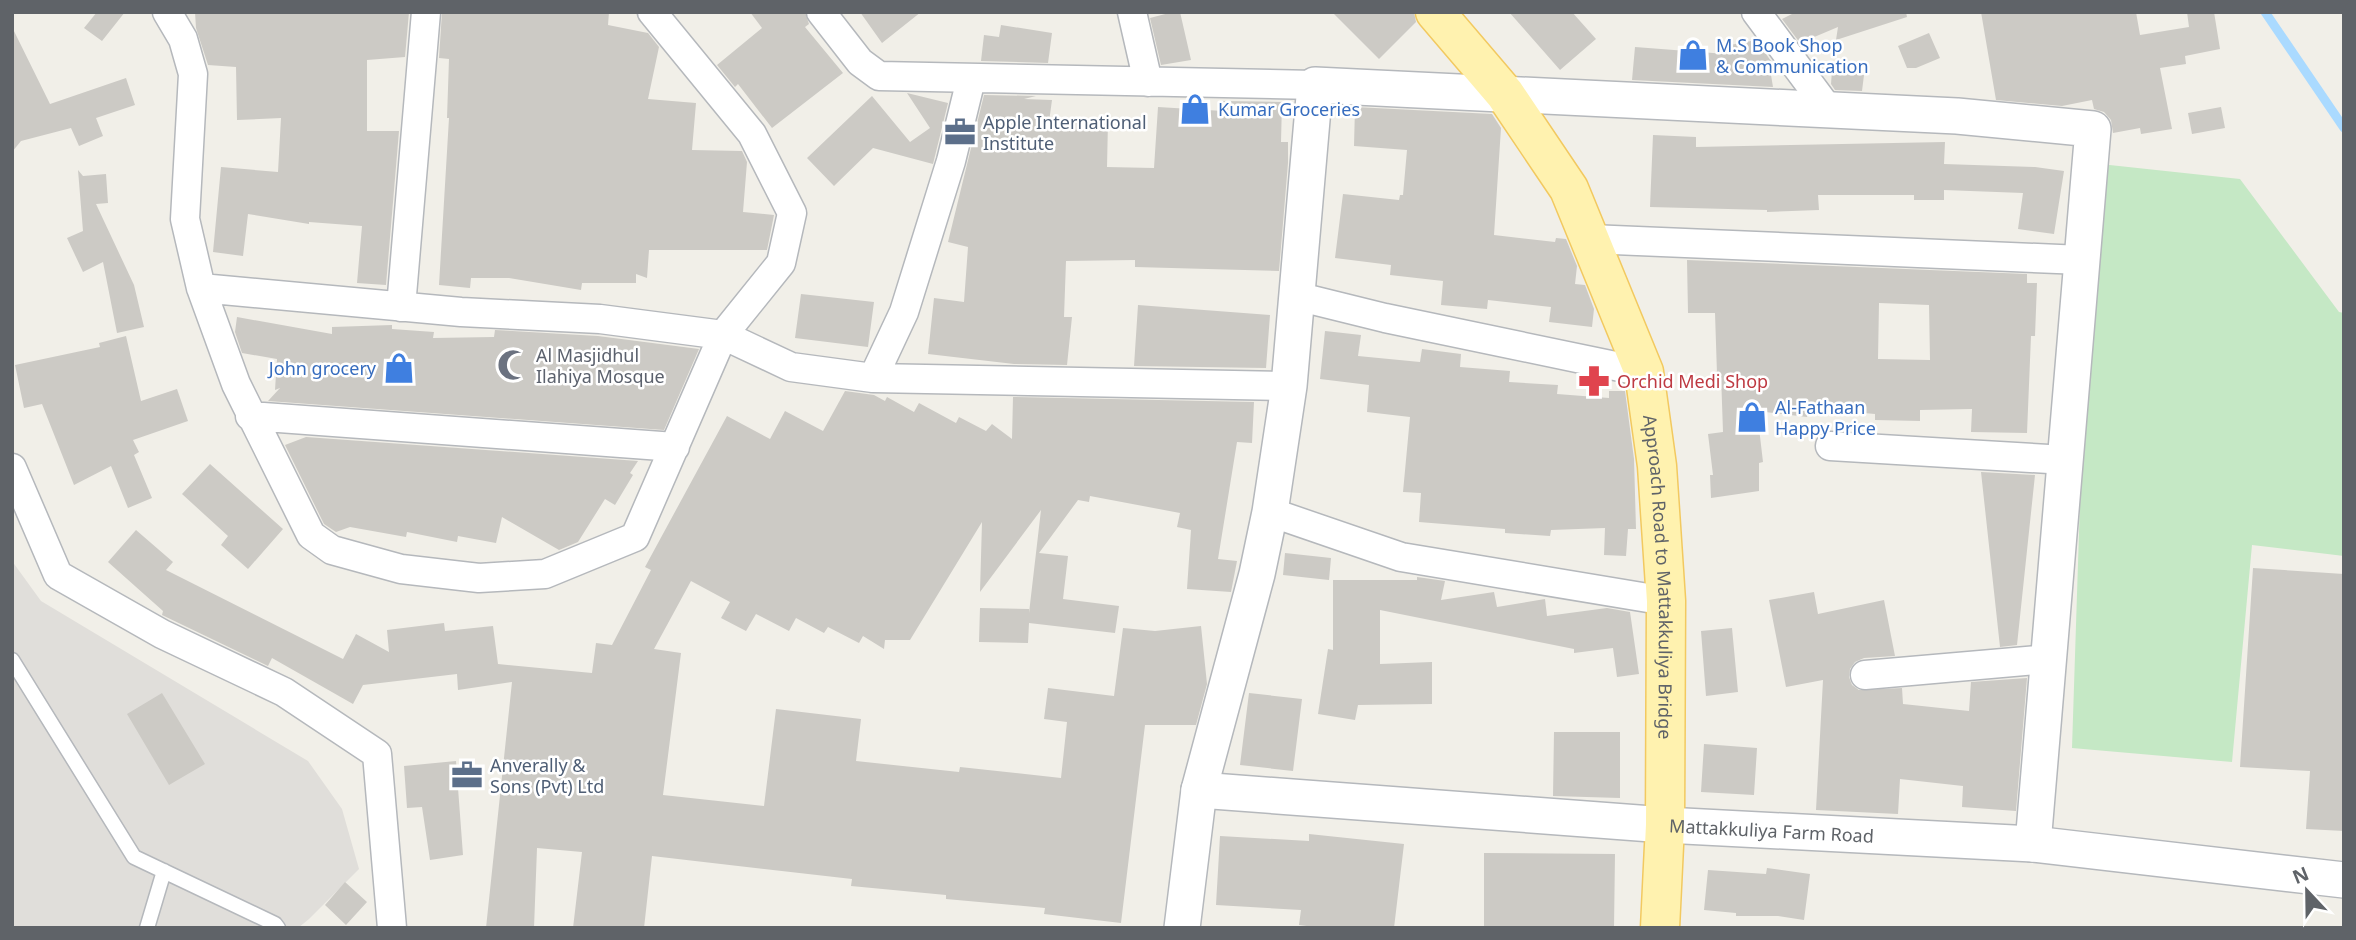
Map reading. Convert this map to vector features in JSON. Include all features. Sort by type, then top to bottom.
[{"type":"main road","name":"Approach Road to Mattakkuliya Bridge","points":[[1435,12],[1505,94],[1569,189],[1644,372],[1657,466],[1666,601],[1665,825],[1660,928]]},
{"type":"street","points":[[167,12],[183,39],[193,74],[185,219],[201,288],[250,416],[311,535],[332,550],[401,569],[479,578],[545,574],[635,537],[723,335],[781,263],[792,213],[752,134],[652,12]]},
{"type":"street","points":[[401,307],[426,12]]},
{"type":"street","points":[[821,12],[860,62],[879,76],[1315,85],[1957,116],[2093,129],[2033,844]]},
{"type":"street","points":[[1132,12],[1148,82]]},
{"type":"street","points":[[1756,12],[1829,110]]},
{"type":"street","points":[[873,378],[904,312],[951,161],[971,79]]},
{"type":"street","points":[[1182,928],[1199,790],[1253,588],[1270,512],[1289,386],[1315,85]]},
{"type":"street","points":[[1590,239],[2082,260]]},
{"type":"street","points":[[201,288],[401,307],[600,319],[723,335],[791,367],[873,378],[1289,386]]},
{"type":"street","points":[[1296,296],[1385,318],[1644,372]]},
{"type":"street","points":[[250,416],[675,447]]},
{"type":"street","points":[[1830,446],[2066,460]]},
{"type":"street","points":[[12,468],[58,575],[162,634],[284,692],[377,754],[393,928]]},
{"type":"street","points":[[1270,512],[1401,557],[1666,601]]},
{"type":"street","points":[[1864,675],[2049,659]]},
{"type":"street","name":"Mattakkuliya Farm Road","points":[[1199,790],[1665,825],[2033,844],[2344,880]]},
{"type":"lane","points":[[12,660],[134,857],[278,928]]},
{"type":"lane","points":[[147,928],[164,871]]},
{"type":"shaded area","points":[[12,561],[41,601],[308,761],[342,809],[359,869],[298,928],[12,928]]},
{"type":"green space","points":[[2091,163],[2240,179],[2339,312],[2344,313],[2344,556],[2252,545],[2232,762],[2072,748]]},
{"type":"building","points":[[97,12],[125,12],[102,41],[84,28]]},
{"type":"building","points":[[195,12],[409,12],[405,57],[367,60],[367,131],[399,131],[386,285],[357,283],[362,226],[309,224],[248,214],[243,256],[213,252],[221,167],[278,172],[281,118],[237,120],[236,67],[208,65],[196,28]]},
{"type":"building","points":[[442,12],[609,12],[608,25],[648,33],[659,47],[648,99],[696,103],[692,150],[742,151],[747,162],[743,212],[774,215],[767,250],[649,250],[647,278],[636,274],[636,283],[582,283],[581,290],[509,278],[471,278],[470,288],[439,285],[449,118],[449,59],[439,58]]},
{"type":"building","points":[[750,12],[805,12],[809,24],[805,27],[843,73],[772,128],[738,84],[735,87],[717,65],[762,28]]},
{"type":"building","points":[[860,12],[921,12],[882,43]]},
{"type":"building","points":[[1180,12],[1191,60],[1161,65],[1150,18]]},
{"type":"building","points":[[1332,12],[1414,12],[1416,22],[1379,59]]},
{"type":"building","points":[[1509,12],[1572,12],[1596,39],[1560,70]]},
{"type":"building","points":[[1796,12],[1906,12],[1907,17],[1836,40],[1838,27],[1800,43],[1782,19]]},
{"type":"building","points":[[1981,12],[2136,12],[2140,35],[2189,27],[2187,12],[2214,12],[2220,49],[2185,56],[2186,64],[2160,68],[2172,129],[2141,134],[2140,128],[2113,133],[2111,120],[2104,112],[2094,109],[2092,100],[2062,106],[1996,100]]},
{"type":"building","points":[[1001,25],[1052,33],[1048,63],[981,61],[984,35],[999,37]]},
{"type":"building","points":[[12,27],[50,104],[126,78],[135,105],[96,118],[103,136],[79,146],[71,128],[21,141],[12,152]]},
{"type":"building","points":[[1929,33],[1940,58],[1916,68],[1907,68],[1898,46]]},
{"type":"building","points":[[1756,40],[1771,61],[1766,62],[1769,63],[1773,87],[1632,80],[1635,47],[1726,54],[1725,46]]},
{"type":"building","points":[[1832,71],[1864,75],[1862,91],[1835,90],[1831,84]]},
{"type":"building","points":[[907,93],[948,103],[933,164],[873,148],[834,186],[807,158],[872,96],[910,142],[930,128]]},
{"type":"building","points":[[984,95],[1036,96],[1024,99],[1052,100],[1049,122],[1108,121],[1107,167],[1154,168],[1158,107],[1223,111],[1223,101],[1282,102],[1281,142],[1288,142],[1288,163],[1279,271],[1135,267],[1135,260],[1066,261],[1064,317],[1072,317],[1067,365],[1014,364],[928,354],[934,298],[964,302],[968,247],[948,242]]},
{"type":"building","points":[[1355,107],[1492,114],[1501,128],[1494,235],[1555,242],[1556,238],[1566,239],[1577,266],[1575,284],[1585,285],[1594,309],[1592,327],[1549,322],[1551,307],[1488,300],[1487,309],[1441,305],[1443,281],[1390,275],[1391,265],[1335,258],[1343,194],[1399,200],[1400,195],[1403,195],[1407,150],[1354,146]]},
{"type":"building","points":[[2221,107],[2225,128],[2192,134],[2188,113]]},
{"type":"building","points":[[1653,135],[1696,137],[1696,147],[1945,142],[1944,164],[2035,167],[2064,171],[2054,234],[2018,229],[2023,193],[1944,190],[1944,200],[1914,200],[1914,195],[1818,195],[1819,210],[1767,212],[1650,207]]},
{"type":"building","points":[[78,170],[83,176],[106,174],[108,203],[96,204],[134,285],[144,327],[117,333],[103,262],[83,272],[67,238],[83,231]]},
{"type":"building","points":[[1687,260],[2027,274],[2027,283],[2037,283],[2035,336],[2031,336],[2027,433],[1971,432],[1972,409],[1920,410],[1920,421],[1875,420],[1875,414],[1808,408],[1807,417],[1757,411],[1763,462],[1759,463],[1759,491],[1711,498],[1710,475],[1713,475],[1708,434],[1723,432],[1715,313],[1688,313]],"holes":[[[1879,303],[1929,305],[1930,360],[1878,359]]]},
{"type":"building","points":[[801,294],[874,302],[868,347],[795,338]]},
{"type":"building","points":[[1138,305],[1270,315],[1266,368],[1134,366]]},
{"type":"building","points":[[237,317],[332,334],[332,327],[392,325],[392,329],[434,332],[433,338],[494,337],[495,330],[598,336],[699,349],[664,430],[268,401],[280,388],[275,390],[277,359],[242,353],[235,332]]},
{"type":"building","points":[[1325,331],[1361,335],[1358,356],[1420,362],[1422,349],[1461,354],[1460,367],[1510,371],[1509,382],[1558,385],[1557,394],[1609,398],[1609,391],[1625,391],[1634,459],[1636,529],[1628,529],[1626,556],[1604,555],[1605,528],[1551,530],[1550,536],[1505,533],[1505,529],[1419,522],[1421,493],[1403,492],[1410,417],[1367,412],[1369,385],[1320,379]]},
{"type":"building","points":[[126,336],[141,401],[177,389],[188,421],[133,440],[139,452],[134,455],[152,498],[128,508],[111,466],[74,485],[42,404],[24,408],[15,365],[100,347],[99,343]]},
{"type":"building","points":[[845,391],[874,395],[885,401],[887,397],[914,412],[919,403],[956,423],[959,417],[986,431],[992,424],[1012,439],[1013,397],[1254,402],[1252,443],[1237,442],[1218,559],[1237,561],[1231,592],[1187,589],[1191,530],[1177,527],[1180,513],[1090,496],[1089,502],[1078,500],[1039,553],[1068,556],[1063,599],[1119,606],[1115,633],[1029,623],[1028,643],[979,642],[980,608],[1029,609],[1029,613],[1041,510],[980,592],[982,522],[910,640],[885,640],[884,649],[863,636],[859,643],[828,627],[824,633],[796,618],[789,631],[756,614],[746,631],[721,618],[730,602],[691,581],[654,649],[681,653],[663,795],[764,806],[776,709],[861,719],[856,761],[959,772],[960,767],[1061,778],[1067,722],[1044,719],[1048,688],[1114,696],[1123,628],[1155,631],[1201,626],[1207,684],[1196,725],[1145,725],[1121,923],[1044,914],[1045,908],[946,899],[946,895],[851,886],[852,879],[652,856],[644,928],[573,928],[582,852],[537,848],[534,928],[486,928],[512,682],[458,690],[457,674],[363,685],[353,704],[272,658],[268,666],[162,615],[163,611],[108,562],[136,530],[173,562],[166,570],[343,659],[356,634],[389,652],[387,630],[444,623],[445,631],[493,626],[498,664],[592,673],[596,643],[612,645],[651,570],[645,567],[727,416],[770,439],[785,411],[823,431]]},
{"type":"building","points":[[306,437],[638,461],[615,505],[605,499],[578,542],[559,550],[502,517],[496,543],[458,536],[457,542],[407,532],[406,537],[350,527],[336,532],[324,524],[285,445]]},
{"type":"building","points":[[210,464],[283,529],[248,569],[221,545],[228,536],[182,494]]},
{"type":"building","points":[[1981,472],[2035,475],[2017,645],[2000,647]]},
{"type":"building","points":[[1285,553],[1331,558],[1329,580],[1283,575]]},
{"type":"building","points":[[2253,568],[2344,574],[2344,831],[2306,829],[2310,771],[2240,767]]},
{"type":"building","points":[[1417,577],[1445,581],[1441,600],[1494,592],[1497,607],[1545,599],[1547,616],[1607,608],[1630,612],[1639,674],[1617,677],[1613,648],[1574,653],[1574,649],[1380,610],[1380,664],[1432,662],[1432,704],[1358,705],[1355,720],[1318,714],[1328,649],[1333,650],[1333,580],[1417,580]]},
{"type":"building","points":[[1814,592],[1818,614],[1884,600],[1895,656],[1864,658],[1855,662],[1849,677],[1852,685],[1859,690],[1902,688],[1903,704],[1969,711],[1971,682],[2027,678],[2016,811],[1962,807],[1963,786],[1900,779],[1898,814],[1816,810],[1823,680],[1786,687],[1769,600]]},
{"type":"building","points":[[1732,628],[1738,692],[1706,696],[1701,631]]},
{"type":"building","points":[[162,693],[205,764],[169,785],[127,714]]},
{"type":"building","points":[[1249,693],[1302,699],[1293,771],[1240,765]]},
{"type":"building","points":[[1554,732],[1620,732],[1620,798],[1553,796]]},
{"type":"building","points":[[1704,744],[1757,748],[1754,795],[1701,792]]},
{"type":"building","points":[[456,761],[463,855],[430,860],[422,807],[407,808],[404,766]]},
{"type":"building","points":[[1309,834],[1404,844],[1394,928],[1322,928],[1299,925],[1301,910],[1216,905],[1220,836],[1309,841]]},
{"type":"building","points":[[1484,853],[1615,854],[1614,928],[1484,928]]},
{"type":"building","points":[[1767,868],[1810,874],[1804,920],[1778,916],[1736,916],[1736,913],[1704,910],[1708,870],[1766,874]]},
{"type":"building","points":[[345,882],[367,902],[346,925],[325,905]]},
{"type":"waterway","points":[[2265,12],[2344,128]]},
{"type":"place","name":"M.S Book Shop & Communication","points":[[1693,55]]},
{"type":"place","name":"Kumar Groceries","points":[[1195,109]]},
{"type":"place","name":"Apple International Institute","points":[[960,132]]},
{"type":"place","name":"Al Masjidhul Ilahiya Mosque","points":[[513,365]]},
{"type":"place","name":"John grocery","points":[[399,368]]},
{"type":"place","name":"Orchid Medi Shop","points":[[1594,381]]},
{"type":"place","name":"Al-Fathaan Happy Price","points":[[1752,417]]},
{"type":"place","name":"Anverally & Sons (Pvt) Ltd","points":[[467,775]]}]
